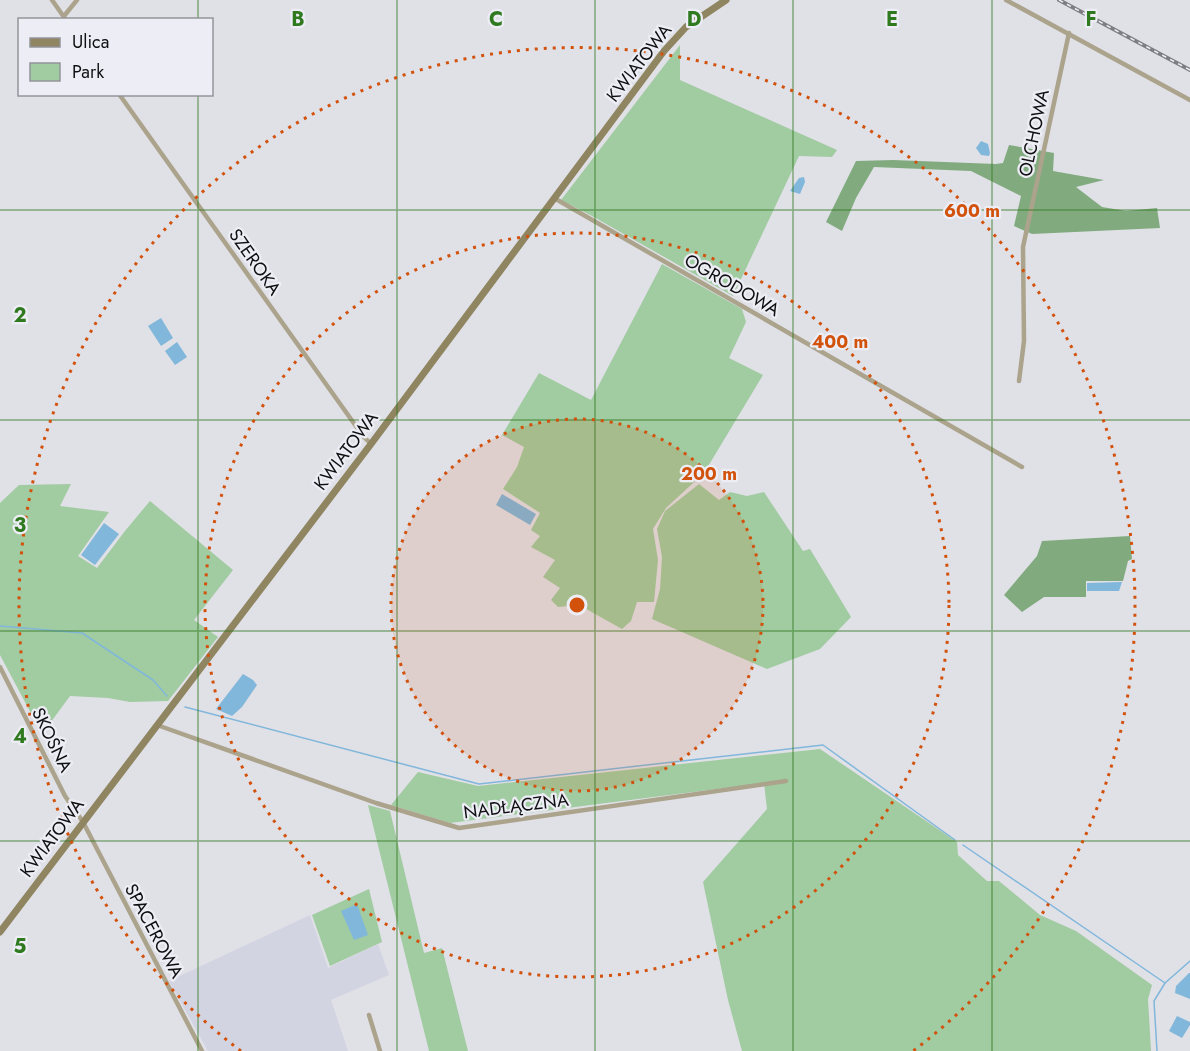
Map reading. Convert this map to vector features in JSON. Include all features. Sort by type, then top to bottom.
[{"type":"street","points":[[52,0],[65,18],[77,0]]},
{"type":"street","name":"KWIATOWA","points":[[0,932],[676,38],[686,27],[726,0]]},
{"type":"street","points":[[1006,0],[1190,100]]},
{"type":"street","name":"OLCHOWA","points":[[1018,381],[1024,341],[1023,247],[1069,33]]},
{"type":"street","name":"SZEROKA","points":[[120,96],[304,356],[371,444]]},
{"type":"street","name":"OGRODOWA","points":[[554,198],[1022,467]]},
{"type":"street","name":"SKOŚNA","points":[[0,667],[65,796],[83,822]]},
{"type":"street","name":"NADŁĄCZNA","points":[[157,724],[376,803],[459,828],[786,781]]},
{"type":"street","name":"SPACEROWA","points":[[83,822],[202,1051]]},
{"type":"street","points":[[369,1015],[381,1051]]},
{"type":"shaded area","points":[[310,915],[328,968],[378,944],[389,975],[331,1000],[348,1051],[208,1051],[169,981]]},
{"type":"green space","points":[[680,45],[680,80],[837,150],[832,157],[799,156],[733,296],[561,200]]},
{"type":"green space","points":[[1009,145],[1054,153],[1053,171],[1104,180],[1076,187],[1102,207],[1126,211],[1157,208],[1160,228],[1032,234],[1014,226],[1021,196],[971,171],[874,167],[856,198],[842,231],[826,222],[856,161],[996,164],[1003,163]]},
{"type":"green space","points":[[662,264],[742,309],[746,322],[729,358],[763,375],[704,473],[666,508],[653,529],[658,560],[654,602],[637,602],[631,621],[622,629],[579,605],[558,607],[551,600],[560,588],[543,577],[555,560],[531,547],[540,536],[531,530],[540,513],[503,489],[517,467],[524,447],[502,435],[539,373],[591,400]]},
{"type":"green space","points":[[71,484],[60,506],[109,512],[78,556],[97,568],[150,501],[233,570],[194,620],[218,637],[168,701],[130,702],[70,696],[42,734],[0,655],[0,503],[19,485]]},
{"type":"green space","points":[[699,484],[719,500],[730,492],[747,496],[764,492],[803,551],[810,549],[851,617],[820,649],[767,669],[652,619],[660,589],[662,557],[657,529],[665,511]]},
{"type":"green space","points":[[1130,536],[1132,559],[1128,561],[1123,581],[1086,581],[1086,597],[1044,597],[1022,612],[1004,595],[1037,556],[1042,541]]},
{"type":"green space","points":[[820,749],[957,842],[958,855],[987,881],[999,881],[1040,915],[1076,931],[1152,985],[1148,999],[1151,1051],[742,1051],[728,1000],[703,882],[767,809],[764,783],[450,823],[391,805],[418,772],[478,786]]},
{"type":"green space","points":[[368,805],[390,811],[424,953],[442,948],[468,1051],[429,1051]]},
{"type":"green space","points":[[369,889],[382,942],[330,966],[312,915]]},
{"type":"water","points":[[981,141],[988,144],[989,156],[981,155],[976,148]]},
{"type":"water","points":[[804,177],[805,182],[800,194],[790,191],[799,178]]},
{"type":"water","points":[[161,318],[173,338],[161,346],[148,326]]},
{"type":"water","points":[[177,342],[187,357],[175,365],[165,351]]},
{"type":"water","points":[[502,494],[536,514],[530,525],[496,505]]},
{"type":"water","points":[[104,523],[119,534],[95,565],[81,555]]},
{"type":"water","points":[[1122,582],[1119,591],[1087,591],[1087,583]]},
{"type":"water","points":[[243,674],[257,685],[242,707],[232,716],[216,709]]},
{"type":"water","points":[[357,904],[368,935],[354,940],[341,911]]},
{"type":"water","points":[[1189,973],[1190,999],[1175,993],[1176,986]]},
{"type":"water","points":[[1177,1016],[1190,1022],[1182,1038],[1169,1031]]},
{"type":"waterway","points":[[0,626],[82,633],[153,680],[167,696]]},
{"type":"waterway","points":[[185,707],[479,784],[823,745],[955,840]]},
{"type":"waterway","points":[[963,845],[1165,983]]},
{"type":"waterway","points":[[1157,1051],[1154,1001],[1165,983],[1190,961]]},
{"type":"railway","points":[[1059,0],[1190,70]]}]
